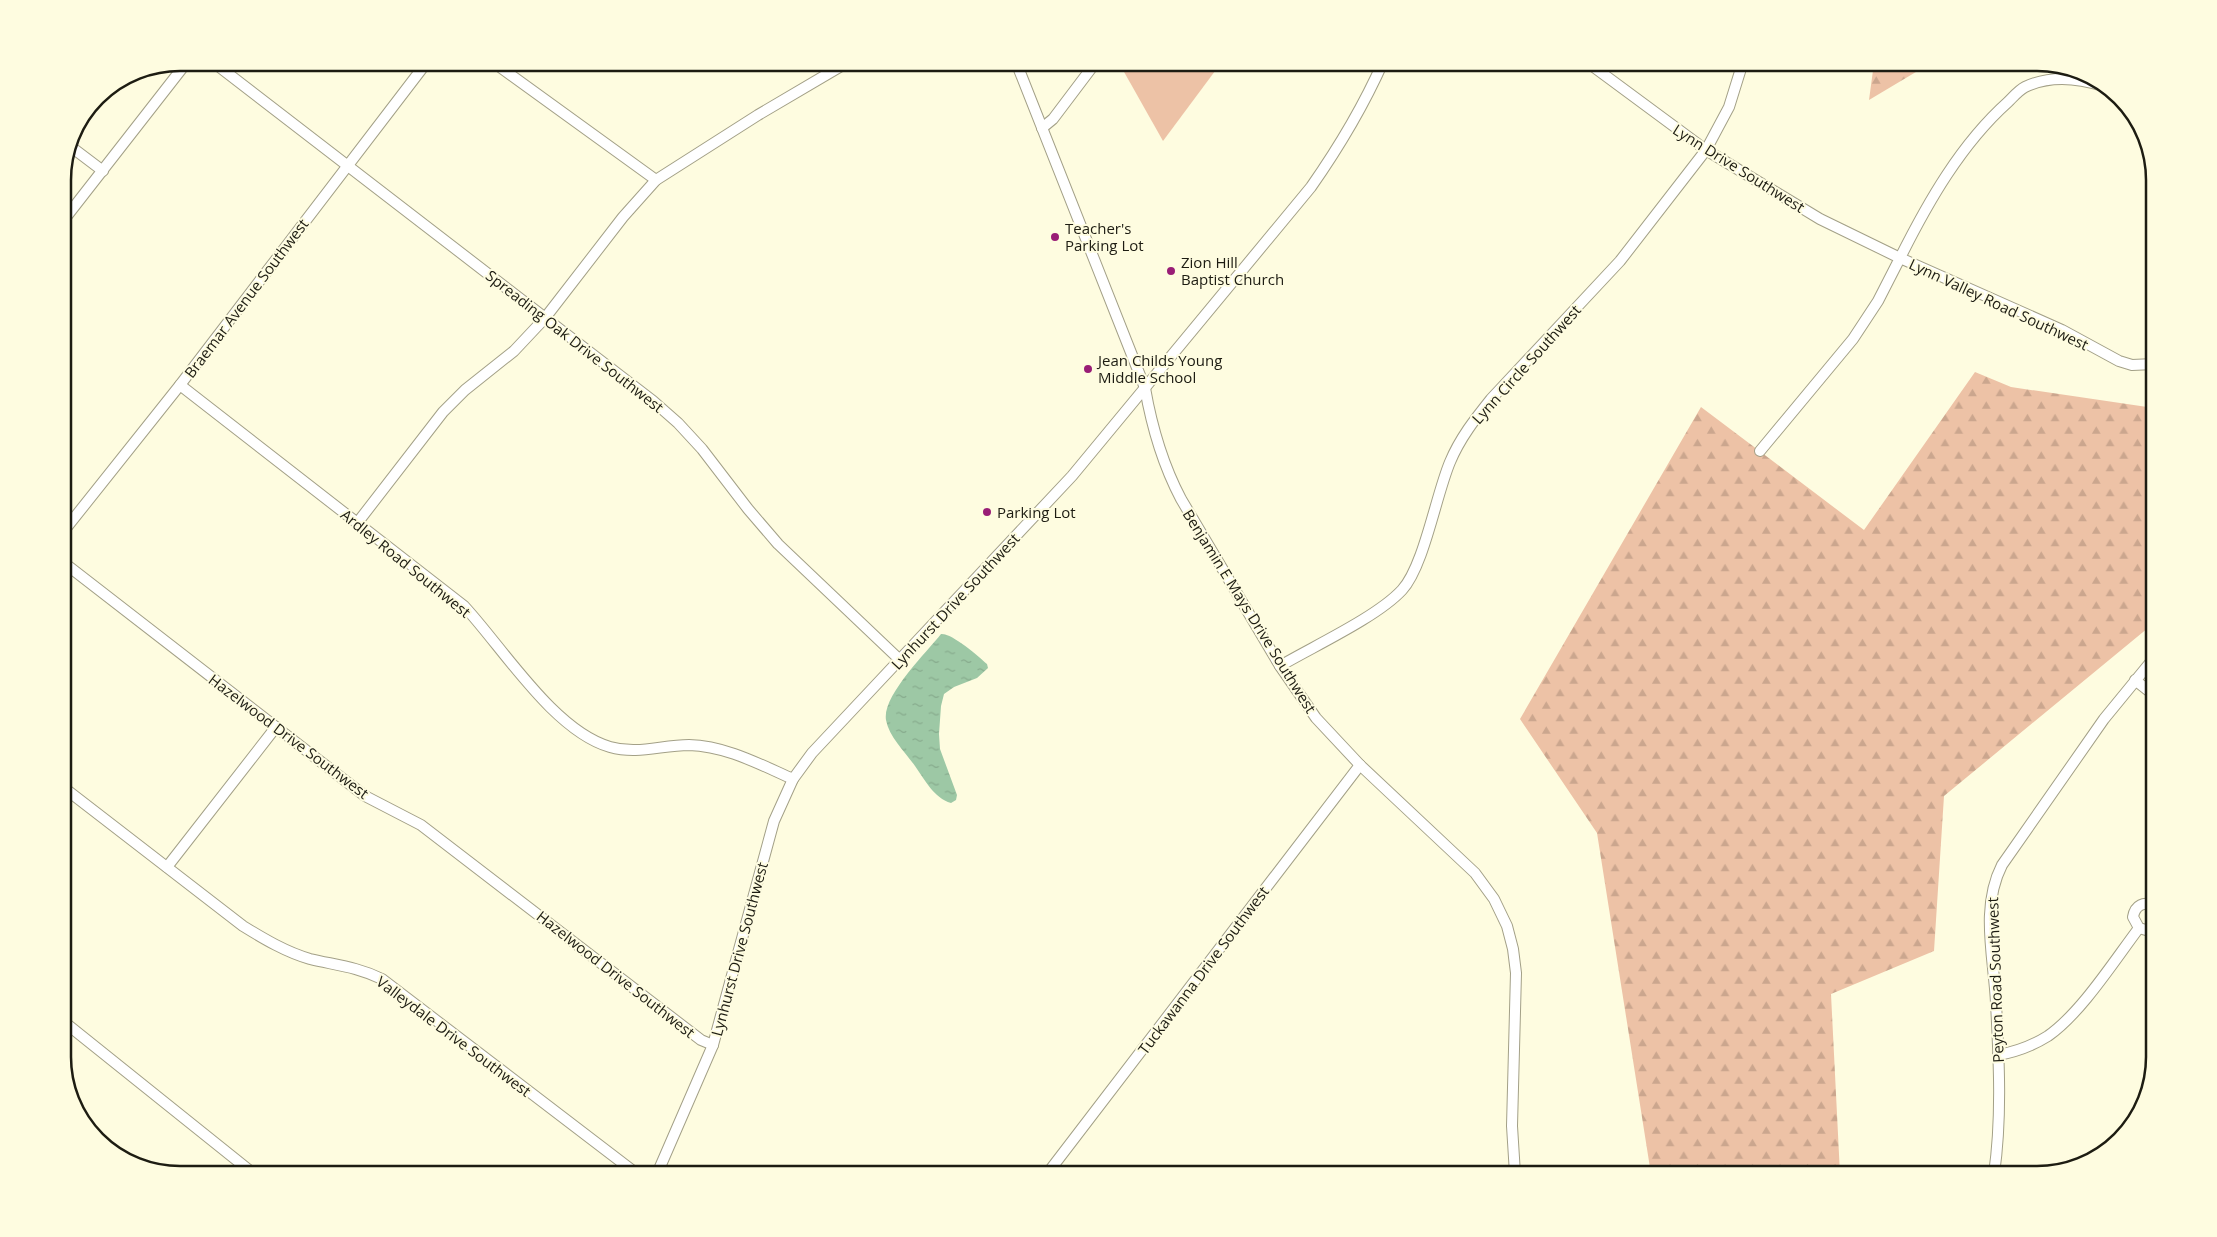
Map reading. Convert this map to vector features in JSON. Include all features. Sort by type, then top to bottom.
[{"type":"street","points":[[71,211],[180,71]]},
{"type":"street","name":"Spreading Oak Drive Southwest","points":[[225,71],[678,423],[702,449],[778,544],[900,660]]},
{"type":"street","name":"Braemar Avenue Southwest","points":[[71,522],[180,385],[420,71]]},
{"type":"street","points":[[505,71],[656,180]]},
{"type":"street","points":[[358,522],[443,412],[465,390],[514,351],[545,318],[623,217],[656,180],[750,120],[833,71]]},
{"type":"street","name":"Benjamin E Mays Drive Southwest","points":[[1020,71],[1144,388],[1155,440],[1167,472],[1280,666],[1316,718],[1360,765],[1475,873],[1494,899],[1507,926],[1514,949],[1516,973],[1512,1126],[1515,1166]]},
{"type":"street","points":[[1042,128],[1053,119],[1089,71]]},
{"type":"street","name":"Lynhurst Drive Southwest","points":[[660,1166],[713,1045],[774,821],[793,779],[812,754],[1072,476],[1311,187],[1335,153],[1356,118],[1379,71]]},
{"type":"street","name":"Lynn Drive Southwest","points":[[1599,71],[1706,150],[1820,219],[1900,258]]},
{"type":"street","name":"Lynn Circle Southwest","points":[[1280,666],[1372,613],[1404,588],[1415,569],[1450,463],[1472,422],[1490,399],[1620,261],[1706,150],[1729,107],[1740,71]]},
{"type":"street","name":"Lynn Valley Road Southwest","points":[[1760,452],[1853,339],[1878,301],[1932,199],[1964,152],[2001,108],[2024,87],[2054,79],[2076,79]]},
{"type":"street","points":[[76,150],[102,171]]},
{"type":"street","name":"Lynn Valley Road Southwest","points":[[1900,258],[2062,330],[2119,361],[2132,365],[2146,364]]},
{"type":"street","name":"Ardley Road Southwest","points":[[180,385],[464,606],[488,632],[536,693],[586,736],[609,747],[630,751],[688,745],[716,748],[736,754],[793,779]]},
{"type":"street","name":"Hazelwood Drive Southwest","points":[[71,568],[365,796],[421,824],[701,1040],[713,1045]]},
{"type":"street","name":"Peyton Road Southwest","points":[[1995,1166],[1998,1120],[1998,1055],[1989,909],[1994,881],[2002,866],[2104,719],[2146,667]]},
{"type":"street","points":[[2135,680],[2146,689]]},
{"type":"street","points":[[167,867],[276,727]]},
{"type":"street","name":"Tuckawanna Drive Southwest","points":[[1053,1166],[1360,765]]},
{"type":"street","name":"Valleydale Drive Southwest","points":[[71,793],[244,926],[271,943],[309,958],[362,969],[382,979],[627,1166]]},
{"type":"street","points":[[2146,903],[2136,908],[2133,917],[2139,928],[2146,930]]},
{"type":"street","points":[[1998,1055],[2031,1045],[2060,1026],[2074,1012],[2139,928]]},
{"type":"street","points":[[71,1027],[244,1166]]},
{"type":"green space","points":[[1124,71],[1215,71],[1163,141]]},
{"type":"green space","points":[[1873,71],[1918,71],[1869,100]]},
{"type":"green space","points":[[1975,372],[2011,387],[2146,407],[2146,630],[1944,796],[1934,951],[1831,994],[1840,1166],[1650,1166],[1597,833],[1520,719],[1701,407],[1864,530]]},
{"type":"water","points":[[941,634],[952,637],[965,646],[987,664],[988,668],[977,678],[954,687],[944,694],[939,734],[940,749],[957,795],[956,800],[951,803],[945,801],[930,788],[894,739],[886,720],[891,699],[898,687]]},
{"type":"place","name":"Teacher's Parking Lot","points":[[1055,237]]},
{"type":"place","name":"Zion Hill Baptist Church","points":[[1171,271]]},
{"type":"place","name":"Jean Childs Young Middle School","points":[[1088,369]]},
{"type":"place","name":"Parking Lot","points":[[987,512]]}]
